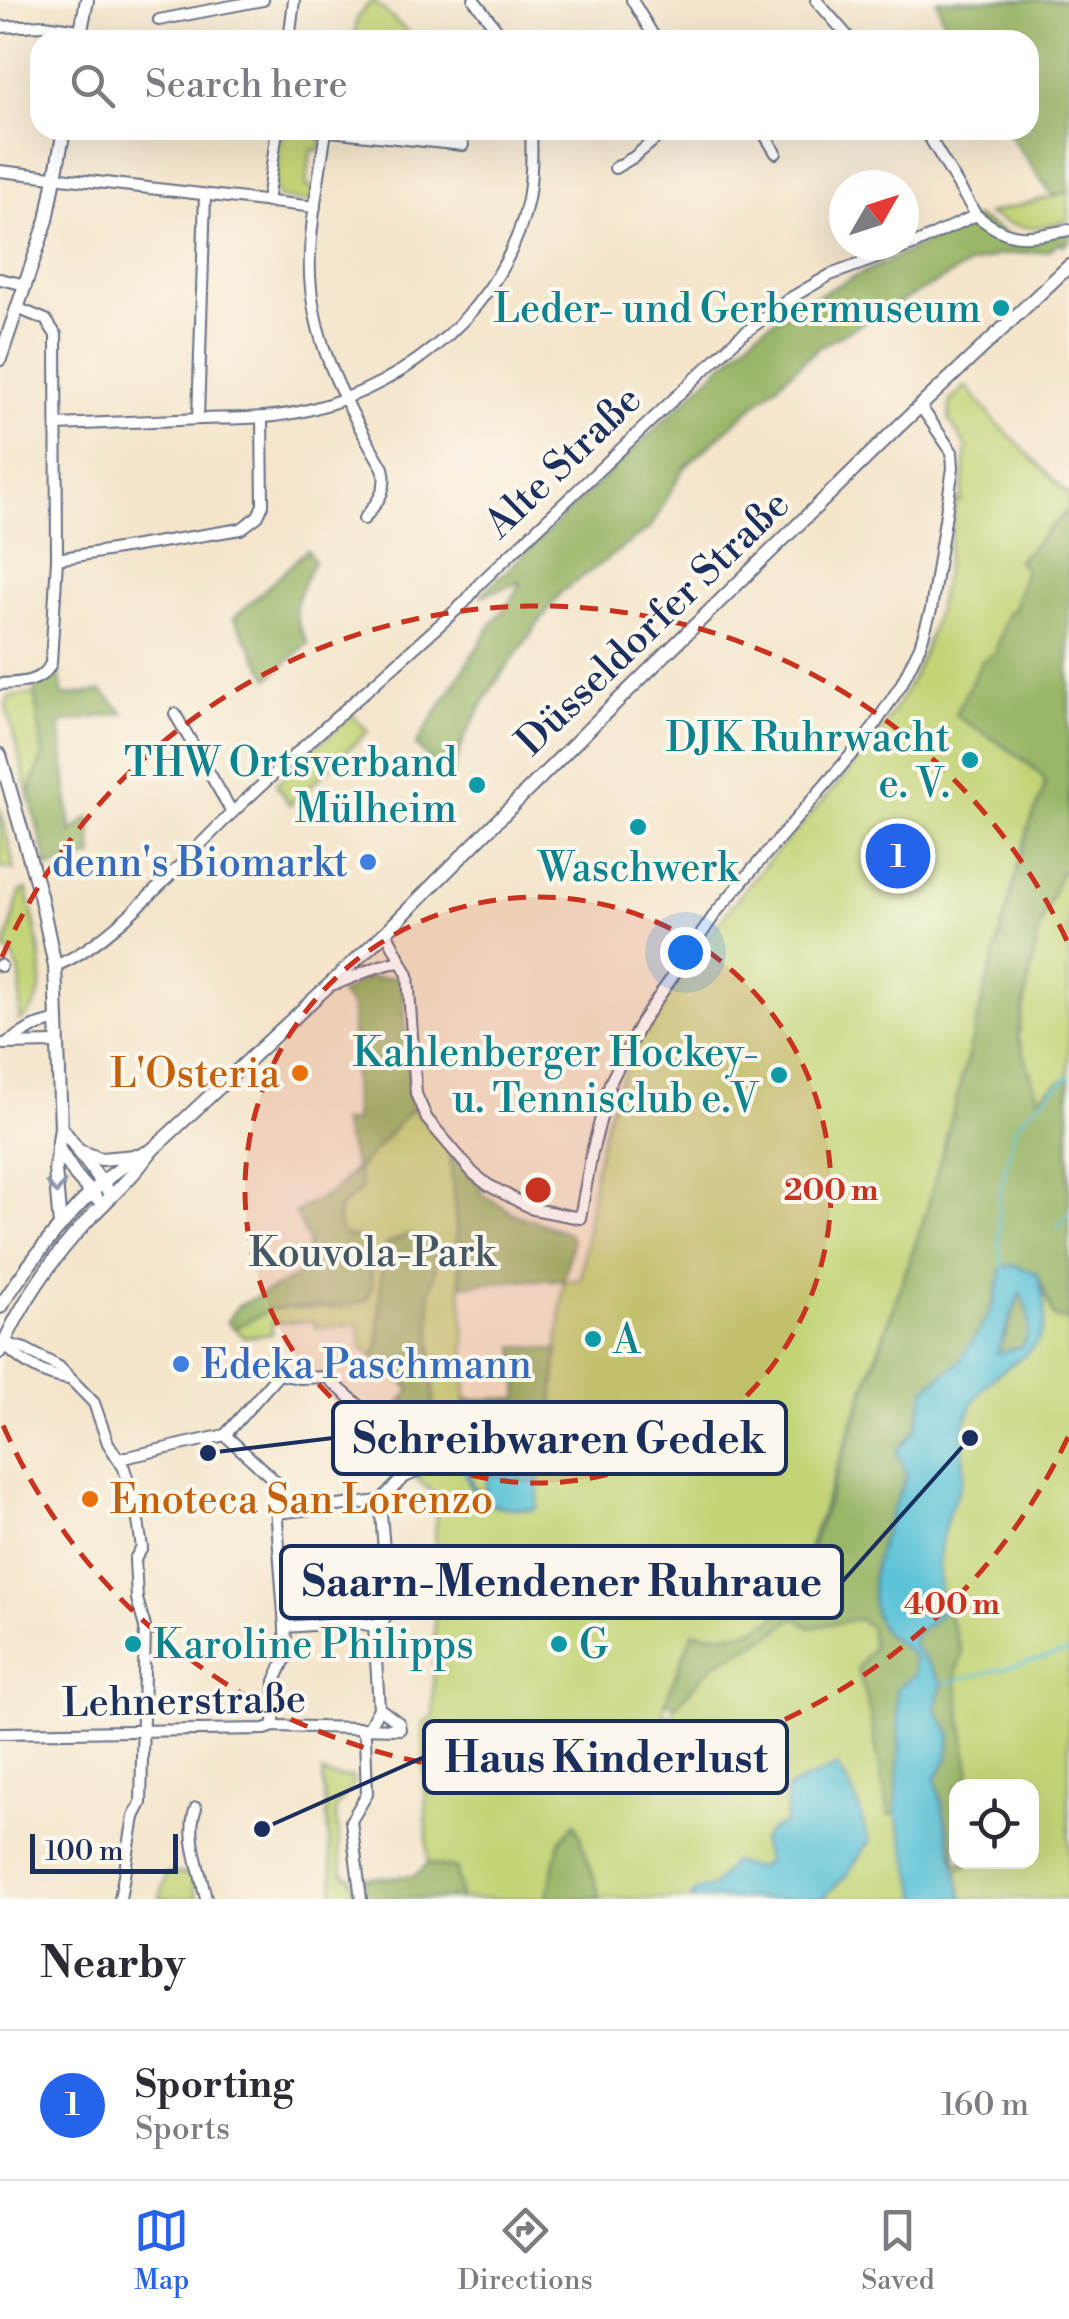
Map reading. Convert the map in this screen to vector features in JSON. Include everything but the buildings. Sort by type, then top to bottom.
[{"type":"main road","points":[[81,30],[87,0]]},
{"type":"main road","points":[[0,359],[26,285],[56,178],[62,140]]},
{"type":"main road","name":"Düsseldorfer Straße","points":[[1,1346],[38,1282],[84,1224],[135,1175],[152,1150],[386,932],[595,723],[1069,266]]},
{"type":"main road","points":[[0,755],[55,966],[61,1127],[54,1170],[60,1226]]},
{"type":"main road","points":[[61,1127],[98,1189]]},
{"type":"main road","points":[[58,1148],[108,1201]]},
{"type":"main road","points":[[76,1150],[101,1159],[136,1156]]},
{"type":"main road","name":"Düsseldorfer Straße","points":[[0,1307],[60,1226],[136,1156],[152,1150]]},
{"type":"street","points":[[159,20],[263,0]]},
{"type":"street","points":[[290,30],[294,0]]},
{"type":"street","points":[[474,0],[497,30]]},
{"type":"street","points":[[632,0],[650,30]]},
{"type":"street","points":[[816,0],[843,30]]},
{"type":"street","points":[[0,27],[44,25],[62,30]]},
{"type":"street","points":[[267,202],[276,140]]},
{"type":"street","points":[[322,140],[311,284],[326,354],[342,400],[383,468],[386,481],[382,494],[364,518]]},
{"type":"street","points":[[416,140],[463,145]]},
{"type":"street","points":[[56,425],[262,418],[306,411],[342,400],[420,358],[470,314],[488,290],[515,239],[527,203],[530,140]]},
{"type":"street","points":[[615,168],[655,140]]},
{"type":"street","points":[[768,140],[776,153]]},
{"type":"street","points":[[931,140],[976,215],[1018,238],[1069,230]]},
{"type":"street","points":[[0,170],[315,207]]},
{"type":"street","points":[[198,419],[205,195]]},
{"type":"street","name":"Alte Straße","points":[[55,966],[74,959],[102,938],[232,812],[465,602],[738,338],[789,299],[830,276],[915,244],[976,215]]},
{"type":"street","points":[[0,280],[26,285]]},
{"type":"street","points":[[0,684],[37,679],[48,671],[57,558],[53,327],[17,308]]},
{"type":"street","points":[[386,932],[408,976],[416,1094],[427,1120],[473,1172],[499,1192],[533,1209],[580,1218],[606,1098],[635,1033],[726,899],[884,713],[920,646],[931,610],[953,468],[952,452],[945,438],[921,407]]},
{"type":"street","points":[[57,558],[240,530],[250,524],[262,505],[262,418]]},
{"type":"street","points":[[176,714],[232,812]]},
{"type":"street","points":[[326,987],[348,982],[377,964],[401,962]]},
{"type":"street","points":[[3,1044],[33,1027],[56,1020]]},
{"type":"street","points":[[3,1044],[57,1043]]},
{"type":"street","points":[[1,1346],[54,1377],[70,1380],[94,1403],[136,1507],[142,1548],[135,1559],[136,1599],[145,1627],[141,1802],[134,1817],[120,1899]]},
{"type":"street","points":[[119,1459],[225,1435],[276,1376],[326,1377],[375,1419],[405,1423],[432,1445],[432,1453],[418,1471],[403,1478],[380,1501],[276,1512]]},
{"type":"street","points":[[225,1435],[271,1475],[287,1656],[275,1682],[274,1726]]},
{"type":"street","points":[[285,1627],[354,1622],[374,1626],[383,1621],[389,1611],[380,1501]]},
{"type":"street","points":[[361,1899],[351,1821],[367,1794],[364,1729],[379,1708],[374,1626]]},
{"type":"street","points":[[364,1729],[400,1729],[400,1724],[379,1708]]},
{"type":"street","name":"Lehnerstraße","points":[[0,1733],[274,1726],[364,1729]]},
{"type":"street","points":[[196,1808],[192,1833],[206,1899]]},
{"type":"green space","points":[[372,0],[406,30],[355,30],[357,18]]},
{"type":"green space","points":[[937,0],[1069,0],[1069,192],[1053,196],[1013,140],[1039,140],[1039,30],[946,30]]},
{"type":"green space","points":[[280,140],[321,140],[319,151],[311,150],[306,187],[315,188],[312,198],[307,202],[280,198],[274,189]]},
{"type":"green space","points":[[1069,192],[1069,220],[1027,227],[987,214]]},
{"type":"green space","points":[[975,217],[1018,240],[1069,232],[1069,242],[1060,242],[1048,251],[999,255],[970,264],[819,347],[684,468],[651,527],[561,592],[491,689],[464,738],[450,781],[416,745],[520,582],[480,596],[758,331],[810,299],[889,260],[919,260],[919,245]]},
{"type":"green space","name":"Kouvola-Park","points":[[966,386],[1069,495],[1069,509],[1018,560],[1025,568],[1013,613],[1008,612],[995,654],[956,715],[1019,757],[1041,775],[1045,785],[1029,826],[926,1213],[791,1599],[828,1548],[1069,759],[1069,1899],[550,1899],[555,1863],[547,1899],[460,1899],[457,1869],[428,1863],[423,1722],[433,1717],[436,1496],[415,1477],[422,1475],[437,1458],[435,1444],[390,1418],[411,1389],[361,1346],[359,1324],[315,1328],[314,1321],[272,1323],[272,1334],[244,1337],[227,1322],[237,1307],[305,1272],[308,1240],[295,1212],[331,1193],[412,1108],[450,1153],[465,1339],[466,1420],[550,1429],[564,1280],[581,1279],[600,1148],[614,1097],[648,1025],[695,954],[745,889],[875,738],[910,682],[929,638],[941,593],[956,499],[961,502],[967,448],[949,420],[950,401]],"holes":[[[693,1633],[728,1637],[681,1666],[671,1720],[663,1711]]]},
{"type":"green space","points":[[1069,509],[1069,870],[1060,873],[1039,930],[1018,1036],[1038,1097],[1069,1076],[1069,1321],[1054,1317],[1037,1273],[998,1282],[995,1301],[979,1332],[958,1363],[926,1388],[916,1429],[897,1452],[908,1474],[878,1553],[873,1595],[884,1631],[914,1656],[915,1675],[896,1689],[900,1743],[896,1812],[889,1816],[866,1695],[857,1669],[872,1648],[870,1627],[858,1619],[810,1628],[794,1617],[775,1633],[714,1664],[676,1705],[665,1702],[693,1632],[726,1634],[754,1628],[778,1613],[798,1586],[926,1213],[1029,826],[1045,782],[1019,757],[955,715],[982,661],[995,654],[1008,611],[1013,612],[1025,569],[1018,561]]},
{"type":"green space","points":[[307,550],[314,561],[299,593],[296,611],[308,643],[269,678],[234,618]]},
{"type":"green space","points":[[59,671],[63,696],[102,691],[124,713],[60,723],[71,832],[90,817],[93,856],[48,868],[29,793],[43,756],[34,689]]},
{"type":"green space","points":[[35,694],[43,756],[29,793],[6,706],[9,697]]},
{"type":"green space","points":[[352,714],[368,731],[290,805],[276,784]]},
{"type":"green space","points":[[0,808],[15,870],[0,867]]},
{"type":"green space","points":[[27,890],[38,941],[41,980],[39,997],[19,1021],[19,973],[5,950],[20,892]]},
{"type":"green space","points":[[402,977],[412,1108],[357,1170],[362,1189],[340,1207],[337,1222],[344,1235],[370,1241],[372,1287],[366,1301],[342,1307],[272,1309],[235,1328],[227,1322],[237,1307],[305,1272],[308,1240],[295,1212],[331,1193],[356,1170],[341,1122],[354,1122],[352,1008],[340,994],[366,978]]},
{"type":"green space","points":[[450,1153],[482,1187],[481,1193],[514,1214],[568,1233],[572,1241],[564,1280],[461,1285]]},
{"type":"green space","points":[[409,1234],[439,1251],[430,1293],[435,1444],[407,1419],[406,1396],[411,1389],[373,1357],[378,1350],[382,1252],[387,1244]]},
{"type":"green space","points":[[1020,1292],[1029,1319],[1026,1339],[1023,1346],[996,1353],[1006,1335]]},
{"type":"green space","points":[[515,1346],[558,1350],[550,1430],[466,1421],[465,1400],[519,1398]]},
{"type":"green space","points":[[947,1610],[962,1653],[956,1674],[970,1779],[949,1779],[949,1840],[936,1778],[947,1760],[951,1734],[935,1708],[943,1684],[913,1644],[915,1634]]},
{"type":"green space","points":[[322,1773],[336,1778],[352,1777],[353,1785],[335,1810],[343,1874],[351,1877],[356,1899],[335,1899]]},
{"type":"green space","points":[[575,1823],[601,1898],[547,1899],[559,1842]]},
{"type":"green space","points":[[428,1863],[457,1869],[460,1899],[367,1899],[364,1878],[415,1876]]},
{"type":"green space","points":[[166,1873],[192,1874],[197,1899],[160,1899]]},
{"type":"water","points":[[1014,1265],[1037,1273],[1044,1305],[1043,1328],[1036,1344],[979,1393],[968,1415],[962,1480],[940,1549],[942,1611],[915,1634],[913,1644],[943,1684],[935,1708],[951,1734],[947,1760],[936,1778],[949,1836],[949,1869],[956,1869],[963,1899],[919,1899],[896,1812],[900,1743],[896,1689],[914,1675],[914,1656],[884,1631],[875,1614],[873,1574],[907,1474],[897,1452],[916,1429],[926,1388],[958,1363],[995,1301],[1002,1268]],"holes":[[[1020,1293],[1028,1313],[1023,1346],[997,1353]]]},
{"type":"water","points":[[469,1419],[470,1440],[498,1436],[544,1443],[537,1507],[532,1510],[494,1505],[476,1494],[464,1465],[464,1421]],"holes":[[[465,1445],[488,1453],[491,1459],[485,1494],[473,1486]]]},
{"type":"water","points":[[838,1766],[856,1800],[869,1842],[846,1876],[822,1899],[690,1899],[695,1891],[712,1887],[732,1862],[756,1868],[767,1863],[761,1841],[769,1831],[785,1824],[787,1788]]},
{"type":"waterway","points":[[1004,1270],[999,1244],[999,1197],[1014,1131],[1021,1119],[1069,1076]]},
{"type":"waterway","points":[[1057,1230],[1069,1213]]},
{"type":"waterway","points":[[469,1419],[505,1422]]},
{"type":"waterway","points":[[944,1683],[1069,1652]]},
{"type":"place","name":"Leder- und Gerbermuseum","points":[[1001,308]]},
{"type":"place","name":"DJK Ruhrwacht e. V.","points":[[970,760]]},
{"type":"place","name":"THW Ortsverband Mülheim","points":[[477,785]]},
{"type":"place","name":"Waschwerk","points":[[638,827]]},
{"type":"place","name":"Sporting","points":[[898,856]]},
{"type":"place","name":"denn's Biomarkt","points":[[368,862]]},
{"type":"place","name":"L'Osteria","points":[[300,1073]]},
{"type":"place","name":"Kahlenberger Hockey- u. Tennisclub e.V","points":[[779,1075]]},
{"type":"place","name":"A","points":[[593,1339]]},
{"type":"place","name":"Edeka Paschmann","points":[[181,1364]]},
{"type":"place","name":"Saarn-Mendener Ruhraue","points":[[970,1438]]},
{"type":"place","name":"Schreibwaren Gedek","points":[[208,1453]]},
{"type":"place","name":"Enoteca San Lorenzo","points":[[90,1499]]},
{"type":"place","name":"Karoline Philipps","points":[[133,1644]]},
{"type":"place","name":"G","points":[[559,1644]]},
{"type":"place","name":"Haus Kinderlust","points":[[262,1829]]}]
